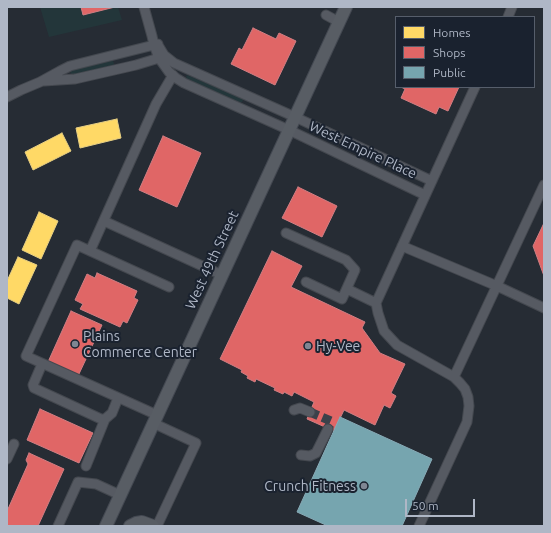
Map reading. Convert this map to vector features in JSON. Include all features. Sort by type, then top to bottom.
[{"type":"main road","name":"West 49th Street","points":[[106,526],[346,7]]},
{"type":"main road","points":[[130,526],[142,522],[153,526]]},
{"type":"street","name":"West Empire Place","points":[[144,7],[152,36],[169,72],[184,83],[289,130],[425,195]]},
{"type":"street","points":[[326,15],[339,22]]},
{"type":"street","points":[[7,97],[70,66],[156,45]]},
{"type":"street","name":"West Empire Place","points":[[162,56],[174,63],[295,117],[432,181]]},
{"type":"street","points":[[40,82],[75,79],[136,66],[162,56]]},
{"type":"street","points":[[90,251],[156,104],[173,75]]},
{"type":"street","name":"West Empire Place","points":[[376,303],[475,88]]},
{"type":"street","points":[[454,377],[544,185]]},
{"type":"street","points":[[104,221],[222,275]]},
{"type":"street","points":[[286,233],[346,260],[355,270],[342,299],[306,282]]},
{"type":"street","points":[[157,526],[196,443],[118,398],[26,356],[77,245],[169,287]]},
{"type":"street","points":[[402,246],[497,286],[544,308]]},
{"type":"street","points":[[347,289],[376,303],[384,331],[397,345],[454,377],[465,389],[468,397],[469,406],[467,422],[419,526]]},
{"type":"street","points":[[42,364],[33,385],[34,388],[101,419],[105,419]]},
{"type":"street","points":[[86,466],[105,419],[112,413],[118,398]]},
{"type":"street","points":[[294,410],[300,408],[310,412]]},
{"type":"street","points":[[301,455],[310,456],[316,453],[328,429]]},
{"type":"street","points":[[7,459],[14,444]]},
{"type":"street","points":[[58,526],[78,482],[96,484],[120,495]]},
{"type":"green space","points":[[40,7],[81,7],[83,15],[118,7],[122,20],[49,37]]},
{"type":"green space","points":[[113,61],[114,64],[112,67],[72,75],[70,72],[72,70]]},
{"type":"green space","points":[[187,75],[243,98],[243,100],[242,102],[239,102],[187,79]]},
{"type":"building: Homes","points":[[117,119],[121,138],[80,148],[76,128]]},
{"type":"building: Homes","points":[[62,133],[71,151],[33,170],[25,152]]},
{"type":"building: Homes","points":[[39,212],[58,221],[41,259],[22,250]]},
{"type":"building: Homes","points":[[18,257],[37,265],[19,304],[7,298],[7,281]]},
{"type":"building: Shops","points":[[81,7],[115,7],[83,15]]},
{"type":"building: Shops","points":[[253,28],[276,39],[279,33],[296,41],[275,85],[231,64],[239,48],[242,50]]},
{"type":"building: Shops","points":[[403,88],[459,88],[448,111],[439,107],[436,114],[401,98],[405,89]]},
{"type":"building: Shops","points":[[163,136],[201,153],[177,207],[139,190]]},
{"type":"building: Shops","points":[[298,187],[337,206],[322,237],[282,218]]},
{"type":"building: Shops","points":[[544,223],[544,276],[533,246]]},
{"type":"building: Shops","points":[[272,251],[302,266],[291,287],[365,322],[362,328],[380,353],[405,364],[391,393],[396,396],[390,408],[384,405],[375,425],[344,410],[334,431],[307,419],[314,402],[294,392],[292,396],[284,392],[283,394],[274,390],[275,388],[256,379],[255,382],[247,378],[248,376],[241,372],[242,370],[220,359]]},
{"type":"building: Shops","points":[[97,273],[137,291],[134,298],[138,300],[127,323],[123,321],[120,327],[80,309],[83,304],[75,300],[87,274],[95,278]]},
{"type":"building: Shops","name":"Plains Commerce Center","points":[[71,311],[102,325],[78,376],[48,362]]},
{"type":"building: Shops","points":[[40,409],[93,433],[79,463],[27,440]]},
{"type":"building: Shops","points":[[29,453],[64,469],[38,526],[10,526],[7,525],[7,509],[28,464],[26,460]]},
{"type":"building: Public","name":"Crunch Fitness","points":[[340,417],[432,459],[402,526],[328,526],[297,512]]},
{"type":"tunnel","points":[[310,412],[331,421],[328,429]]},
{"type":"place","name":"Plains Commerce Center","points":[[75,344]]},
{"type":"place","name":"Hy-Vee","points":[[308,346]]},
{"type":"place","name":"Crunch Fitness","points":[[364,486]]}]
